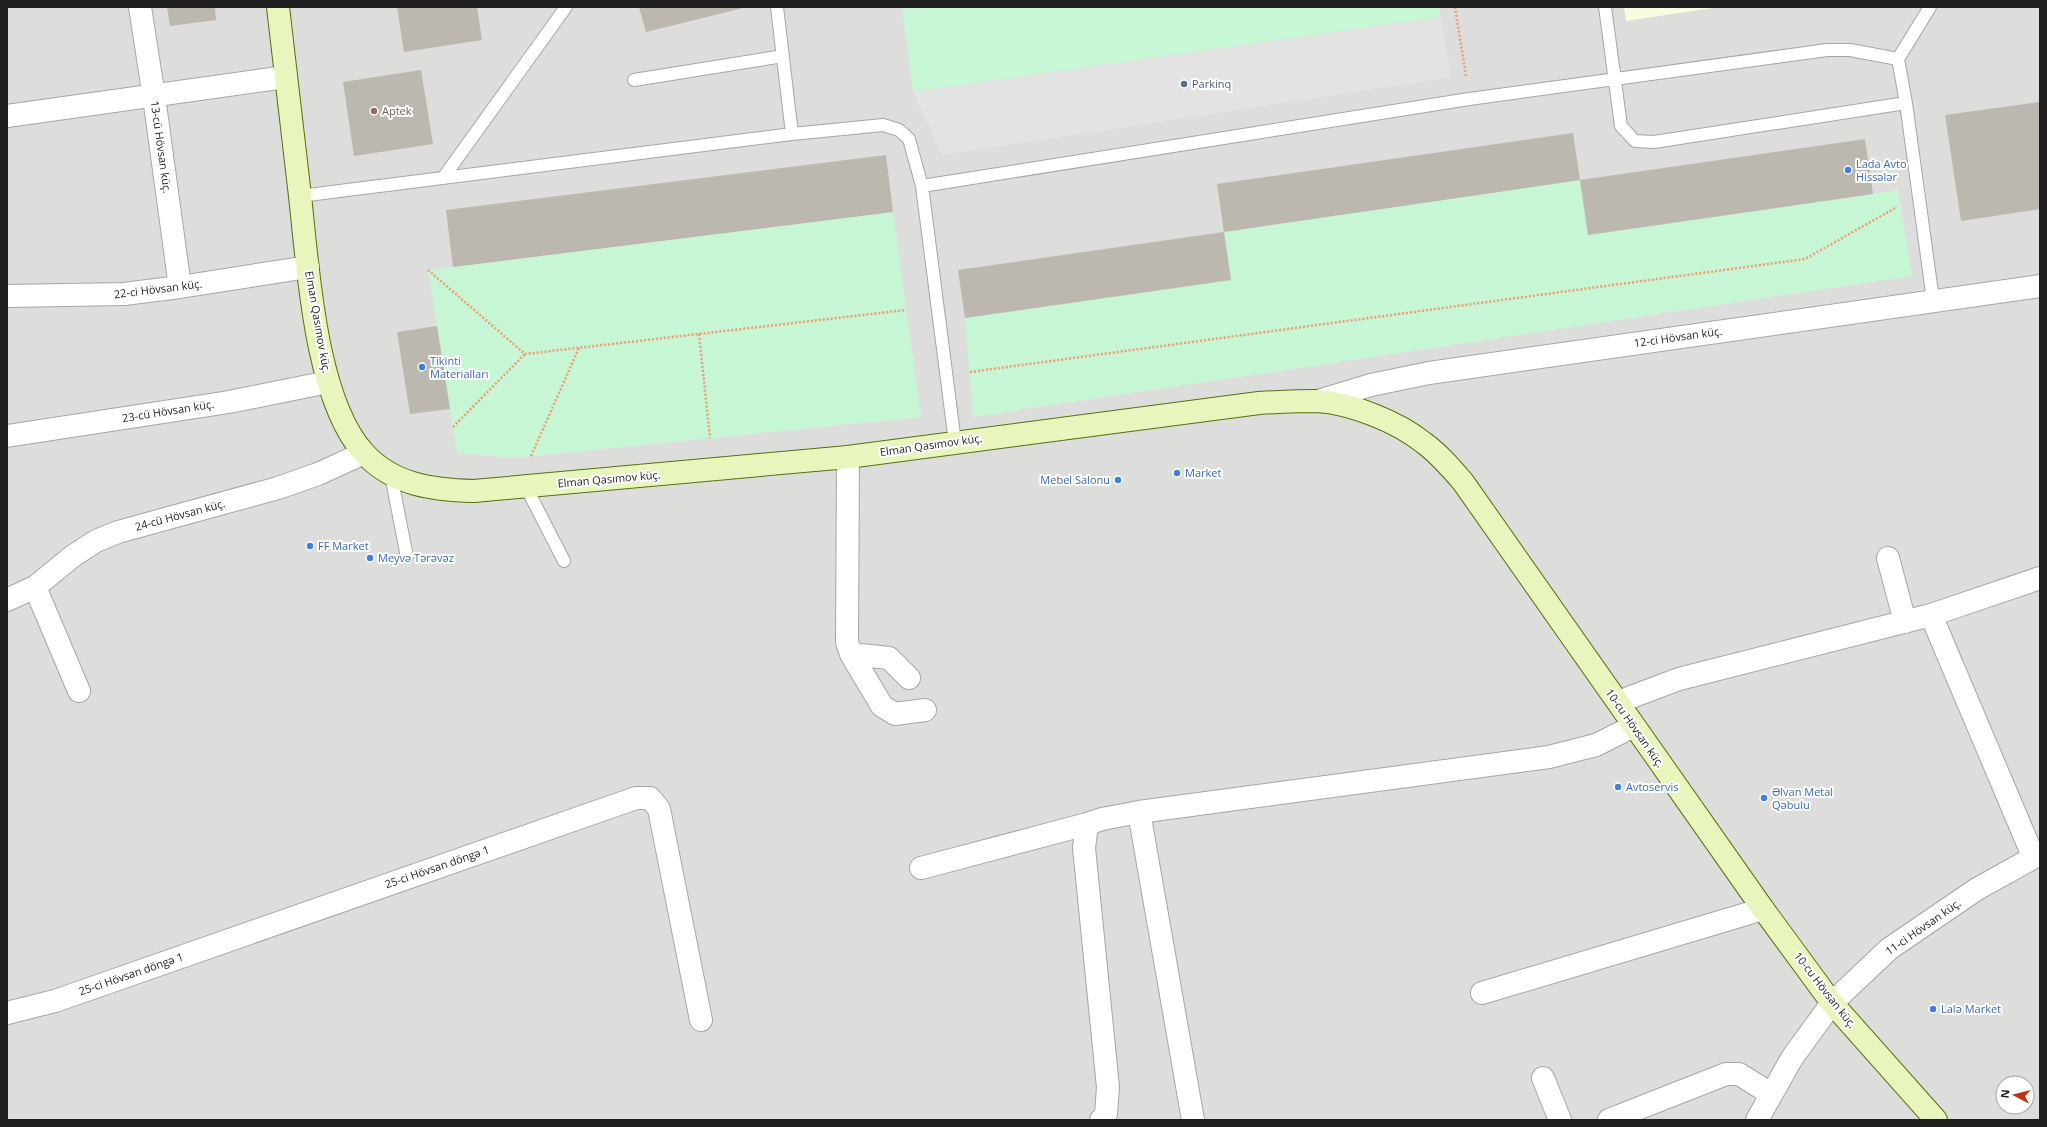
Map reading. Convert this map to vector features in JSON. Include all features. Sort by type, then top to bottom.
[{"type":"main road","name":"Elman Qasımov küç.","points":[[278,7],[308,267],[328,382],[345,426],[364,453],[391,475],[421,486],[443,490],[474,491],[526,487],[848,457],[1258,403],[1318,401]]},
{"type":"main road","name":"10-cu Hövsan küç.","points":[[1318,401],[1350,408],[1375,416],[1406,430],[1424,442],[1446,462],[1463,482],[1763,909],[1832,1003],[1936,1120]]},
{"type":"street","name":"13-cü Hövsan küç.","points":[[140,7],[180,287]]},
{"type":"street","points":[[7,116],[154,97],[286,77]]},
{"type":"street","name":"22-ci Hövsan küç.","points":[[7,296],[124,294],[180,287],[308,267]]},
{"type":"street","name":"12-ci Hövsan küç.","points":[[1318,401],[1371,385],[1429,373],[1933,300],[2040,286]]},
{"type":"street","name":"23-cü Hövsan küç.","points":[[7,436],[228,402],[328,382]]},
{"type":"street","name":"24-cü Hövsan küç.","points":[[7,600],[34,587],[73,556],[96,541],[118,532],[278,488],[318,474],[364,453]]},
{"type":"street","points":[[848,457],[847,642],[851,654],[882,706],[895,714],[925,710]]},
{"type":"street","points":[[1888,558],[1904,622]]},
{"type":"street","points":[[1618,702],[1679,679],[1931,615],[2040,578]]},
{"type":"street","points":[[34,587],[79,691]]},
{"type":"street","points":[[1931,615],[2037,855]]},
{"type":"street","points":[[851,654],[889,658],[909,678]]},
{"type":"street","points":[[921,868],[1102,819],[1139,812],[1549,757],[1596,745],[1634,726]]},
{"type":"street","name":"25-ci Hövsan döngə 1","points":[[7,1013],[55,1001],[636,798],[650,798],[659,809],[701,1020]]},
{"type":"street","points":[[1139,812],[1193,1120]]},
{"type":"street","points":[[1087,824],[1084,848],[1108,1087],[1106,1114],[1101,1120]]},
{"type":"street","name":"11-ci Hövsan küç.","points":[[1757,1120],[1792,1058],[1832,1003],[1889,949],[1978,889],[2037,855]]},
{"type":"street","points":[[1482,993],[1763,909]]},
{"type":"street","points":[[1609,1120],[1726,1074],[1739,1074],[1771,1094]]},
{"type":"street","points":[[1543,1078],[1560,1120]]},
{"type":"lane","points":[[443,178],[566,7]]},
{"type":"lane","points":[[777,7],[792,134]]},
{"type":"lane","points":[[1604,7],[1621,126],[1635,141],[1654,142],[1906,102]]},
{"type":"lane","points":[[1930,7],[1898,59],[1906,102],[1933,300]]},
{"type":"lane","points":[[922,186],[1469,99],[1827,50],[1850,50],[1898,59]]},
{"type":"lane","points":[[634,80],[783,56]]},
{"type":"lane","points":[[300,196],[792,134],[883,125],[899,130],[909,139],[922,186],[955,442]]},
{"type":"lane","points":[[391,475],[407,557]]},
{"type":"lane","points":[[526,487],[564,561]]},
{"type":"path","points":[[1456,7],[1469,99]]},
{"type":"path","points":[[969,372],[1805,260],[1901,205]]},
{"type":"path","points":[[428,270],[525,354]]},
{"type":"path","points":[[453,427],[525,354],[906,310]]},
{"type":"path","points":[[698,334],[710,438]]},
{"type":"path","points":[[531,456],[579,348]]},
{"type":"shaded area","points":[[7,7],[2040,7],[2040,1120],[7,1120]]},
{"type":"shaded area","points":[[1624,7],[1719,7],[1626,21]]},
{"type":"shaded area","name":"Parkinq","points":[[1441,17],[1451,77],[942,155],[913,92]]},
{"type":"green space","points":[[902,7],[1439,7],[1441,17],[913,92]]},
{"type":"green space","points":[[1580,180],[1588,235],[1898,190],[1912,276],[973,417],[965,318],[1231,280],[1224,232]]},
{"type":"green space","points":[[893,212],[921,417],[514,458],[457,453],[428,270]]},
{"type":"building","points":[[167,7],[215,7],[216,20],[170,26]]},
{"type":"building","points":[[397,7],[477,7],[482,40],[404,52]]},
{"type":"building","points":[[639,7],[743,7],[743,8],[646,32]]},
{"type":"building","points":[[421,70],[433,144],[354,156],[343,82]]},
{"type":"building","points":[[2040,102],[2040,209],[1961,221],[1945,115]]},
{"type":"building","points":[[1573,133],[1580,180],[1224,232],[1217,184]]},
{"type":"building","points":[[1865,139],[1873,194],[1588,235],[1580,180]]},
{"type":"building","points":[[886,155],[893,212],[453,267],[446,210]]},
{"type":"building","points":[[1224,232],[1231,280],[965,318],[958,270]]},
{"type":"building","points":[[437,326],[450,409],[410,414],[397,332]]},
{"type":"place","name":"Parkinq","points":[[1184,84]]},
{"type":"place","name":"Aptek","points":[[374,111]]},
{"type":"place","name":"Lada Avto Hissələr","points":[[1848,170]]},
{"type":"place","name":"Tikinti Materialları","points":[[422,367]]},
{"type":"place","name":"Market","points":[[1177,473]]},
{"type":"place","name":"Mebel Salonu","points":[[1118,480]]},
{"type":"place","name":"FF Market","points":[[310,546]]},
{"type":"place","name":"Meyvə Tərəvəz","points":[[370,558]]},
{"type":"place","name":"Avtoservis","points":[[1618,787]]},
{"type":"place","name":"Əlvan Metal Qəbulu","points":[[1764,798]]},
{"type":"place","name":"Lalə Market","points":[[1933,1009]]}]
